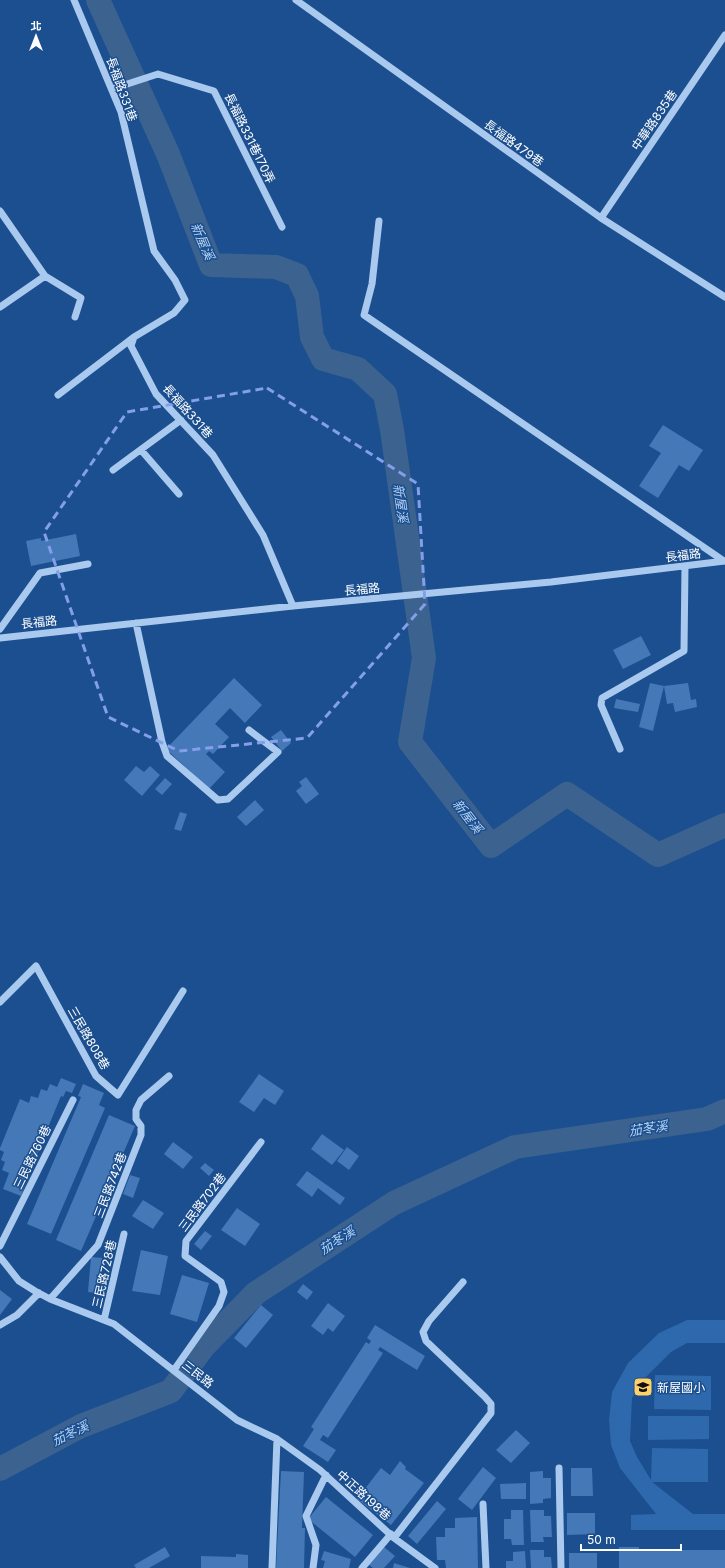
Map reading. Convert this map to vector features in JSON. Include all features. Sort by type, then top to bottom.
[{"type":"street","name":"長福路331巷","points":[[74,0],[121,112],[154,251],[175,280],[185,300],[174,313],[134,337],[131,346],[156,394],[213,455],[262,535],[293,606]]},
{"type":"street","name":"長福路479巷","points":[[296,0],[601,218],[725,297]]},
{"type":"street","name":"中華路835巷","points":[[601,218],[725,35]]},
{"type":"street","name":"長福路331巷170弄","points":[[112,89],[158,74],[214,91],[282,227]]},
{"type":"street","points":[[0,211],[45,276],[81,298],[75,317]]},
{"type":"street","points":[[378,221],[372,284],[364,315],[724,561]]},
{"type":"street","points":[[0,307],[45,276]]},
{"type":"street","points":[[58,395],[134,337]]},
{"type":"street","points":[[113,470],[181,420]]},
{"type":"street","points":[[141,450],[178,494]]},
{"type":"street","name":"長福路","points":[[0,638],[293,606],[551,582],[724,561]]},
{"type":"street","points":[[0,629],[40,573],[88,564]]},
{"type":"street","points":[[620,749],[601,705],[602,698],[684,651],[685,566]]},
{"type":"street","points":[[136,623],[162,742],[167,756],[218,800],[228,799],[278,752],[250,730]]},
{"type":"street","name":"三民路808巷","points":[[0,1002],[36,966],[96,1076],[118,1094],[183,991]]},
{"type":"street","name":"三民路742巷","points":[[50,1299],[98,1245],[141,1135],[141,1126],[136,1119],[136,1110],[141,1100],[169,1076]]},
{"type":"street","name":"三民路760巷","points":[[0,1246],[73,1100]]},
{"type":"street","name":"三民路702巷","points":[[175,1371],[219,1306],[224,1292],[221,1282],[185,1256],[186,1240],[261,1142]]},
{"type":"street","name":"三民路728巷","points":[[104,1320],[124,1234]]},
{"type":"street","name":"三民路","points":[[0,1257],[19,1281],[50,1299],[114,1324],[237,1420],[277,1439]]},
{"type":"street","points":[[362,1568],[393,1536],[491,1413],[491,1404],[426,1341],[423,1332],[429,1321],[463,1282]]},
{"type":"street","points":[[0,1325],[16,1315],[39,1293]]},
{"type":"street","points":[[272,1568],[277,1439]]},
{"type":"street","name":"中正路198巷","points":[[277,1439],[326,1475],[393,1536],[435,1568]]},
{"type":"street","points":[[559,1468],[561,1568]]},
{"type":"street","points":[[313,1568],[316,1546],[306,1516],[326,1475]]},
{"type":"street","points":[[483,1504],[486,1568]]},
{"type":"highlighted area","points":[[267,388],[418,484],[425,604],[307,738],[179,751],[108,717],[44,532],[127,412]]},
{"type":"shaded area","points":[[687,1320],[725,1320],[725,1343],[687,1343],[671,1352],[641,1382],[632,1398],[630,1441],[637,1457],[651,1480],[652,1448],[708,1449],[708,1482],[652,1482],[693,1514],[725,1514],[725,1530],[631,1530],[631,1515],[656,1514],[620,1468],[611,1445],[609,1420],[612,1392],[628,1363],[659,1333]]},
{"type":"shaded area","points":[[655,1375],[711,1376],[711,1410],[654,1409]]},
{"type":"shaded area","points":[[648,1416],[709,1416],[709,1439],[648,1440]]},
{"type":"building","points":[[663,425],[703,450],[689,471],[679,465],[658,498],[639,486],[661,453],[649,446]]},
{"type":"building","points":[[76,534],[80,556],[31,566],[26,541],[41,538],[41,541]]},
{"type":"building","points":[[641,636],[651,655],[623,669],[613,650]]},
{"type":"building","points":[[234,678],[262,705],[245,723],[230,708],[215,724],[229,737],[213,754],[209,751],[206,754],[225,772],[209,789],[166,749]]},
{"type":"building","points":[[650,683],[664,686],[653,731],[639,727]]},
{"type":"building","points":[[688,683],[691,700],[696,699],[697,707],[675,712],[673,703],[667,704],[664,686]]},
{"type":"building","points":[[616,699],[640,704],[638,712],[614,708]]},
{"type":"building","points":[[281,730],[291,743],[282,751],[271,737]]},
{"type":"building","points":[[136,766],[144,772],[150,766],[160,775],[142,796],[124,780]]},
{"type":"building","points":[[306,777],[319,794],[306,804],[296,791],[302,786],[299,782]]},
{"type":"building","points":[[165,778],[172,784],[162,795],[155,789]]},
{"type":"building","points":[[255,800],[264,810],[246,826],[237,817]]},
{"type":"building","points":[[180,812],[187,814],[181,831],[174,829]]},
{"type":"building","points":[[259,1074],[284,1091],[275,1105],[264,1098],[254,1112],[239,1102]]},
{"type":"building","points":[[61,1078],[76,1084],[72,1093],[66,1091],[63,1097],[61,1096],[33,1164],[29,1162],[23,1178],[27,1180],[21,1196],[3,1189],[9,1173],[2,1170],[5,1162],[1,1160],[4,1152],[0,1150],[0,1148],[20,1099],[29,1103],[31,1096],[38,1098],[41,1089],[47,1091],[50,1084],[57,1087]]},
{"type":"building","points":[[83,1084],[104,1093],[99,1105],[105,1108],[51,1234],[27,1224],[81,1097],[78,1096]]},
{"type":"building","points":[[109,1115],[135,1126],[81,1251],[56,1240]]},
{"type":"building","points":[[322,1134],[344,1150],[332,1165],[311,1149]]},
{"type":"building","points":[[173,1142],[193,1157],[183,1169],[164,1154]]},
{"type":"building","points":[[347,1147],[359,1156],[349,1170],[337,1161]]},
{"type":"building","points":[[205,1163],[214,1170],[209,1176],[200,1168]]},
{"type":"building","points":[[307,1171],[345,1198],[340,1205],[318,1188],[312,1197],[296,1185]]},
{"type":"building","points":[[130,1175],[140,1178],[133,1198],[123,1194]]},
{"type":"building","points":[[143,1200],[164,1213],[153,1229],[132,1216]]},
{"type":"building","points":[[237,1208],[260,1224],[245,1246],[221,1230]]},
{"type":"building","points":[[205,1231],[212,1236],[201,1250],[194,1244]]},
{"type":"building","points":[[141,1250],[168,1256],[160,1295],[132,1291]]},
{"type":"building","points":[[91,1257],[102,1258],[98,1293],[88,1292]]},
{"type":"building","points":[[182,1275],[209,1283],[197,1322],[170,1314]]},
{"type":"building","points":[[303,1284],[313,1292],[307,1300],[297,1292]]},
{"type":"building","points":[[0,1290],[12,1299],[0,1315]]},
{"type":"building","points":[[328,1303],[345,1316],[333,1332],[328,1328],[323,1335],[311,1326]]},
{"type":"building","points":[[261,1305],[273,1315],[246,1348],[234,1338]]},
{"type":"building","points":[[375,1325],[425,1356],[417,1370],[380,1347],[378,1350],[383,1353],[328,1438],[323,1435],[320,1440],[336,1450],[328,1462],[303,1446],[314,1429],[311,1427],[366,1342],[369,1344],[371,1341],[367,1338]]},
{"type":"building","points":[[516,1430],[530,1443],[511,1463],[496,1450]]},
{"type":"building","points":[[400,1461],[406,1467],[405,1469],[424,1483],[391,1525],[357,1499],[381,1468],[390,1475]]},
{"type":"building","points":[[483,1467],[496,1478],[472,1510],[458,1499]]},
{"type":"building","points":[[571,1468],[592,1468],[593,1496],[571,1496]]},
{"type":"building","points":[[281,1471],[304,1472],[302,1528],[305,1528],[304,1568],[276,1568]]},
{"type":"building","points":[[543,1471],[543,1478],[551,1478],[551,1498],[543,1499],[543,1503],[530,1504],[530,1472]]},
{"type":"building","points":[[526,1483],[526,1499],[501,1499],[500,1484]]},
{"type":"building","points":[[326,1497],[373,1535],[355,1557],[308,1519]]},
{"type":"building","points":[[437,1501],[446,1509],[417,1544],[408,1536]]},
{"type":"building","points":[[511,1510],[523,1510],[524,1545],[512,1545],[511,1539],[504,1539],[504,1519],[511,1519]]},
{"type":"building","points":[[530,1510],[544,1510],[544,1516],[551,1516],[552,1537],[543,1537],[544,1542],[531,1542]]},
{"type":"building","points":[[567,1513],[595,1513],[595,1534],[567,1535]]},
{"type":"building","points":[[477,1517],[478,1568],[446,1568],[445,1560],[437,1560],[436,1537],[445,1537],[445,1528],[455,1528],[455,1518]]},
{"type":"building","points":[[165,1547],[170,1556],[149,1568],[136,1568],[134,1565]]},
{"type":"building","points":[[384,1547],[395,1556],[384,1568],[373,1568],[368,1564]]},
{"type":"building","points":[[619,1547],[639,1547],[639,1550],[725,1550],[725,1568],[619,1568]]},
{"type":"building","points":[[530,1550],[544,1550],[544,1557],[551,1557],[552,1568],[531,1568]]},
{"type":"building","points":[[324,1551],[351,1559],[349,1568],[323,1568],[325,1561],[321,1560]]},
{"type":"building","points":[[525,1551],[526,1568],[506,1568],[506,1561],[513,1561],[513,1552]]},
{"type":"building","points":[[569,1553],[597,1553],[597,1568],[569,1568]]},
{"type":"building","points":[[236,1554],[248,1555],[248,1568],[201,1568],[201,1556],[236,1557]]},
{"type":"building","points":[[394,1563],[410,1568],[393,1568]]},
{"type":"waterway","name":"新屋溪","points":[[98,0],[168,154],[211,265],[276,267],[297,275],[307,296],[312,337],[323,359],[358,369],[385,394],[392,430],[424,658],[410,742],[491,846],[567,794],[658,855],[725,825]]},
{"type":"waterway","name":"茄苳溪","points":[[0,1469],[81,1426],[171,1391],[204,1346],[256,1293],[394,1203],[515,1147],[707,1119],[725,1111]]},
{"type":"place","name":"新屋國小","points":[[643,1387]]}]
